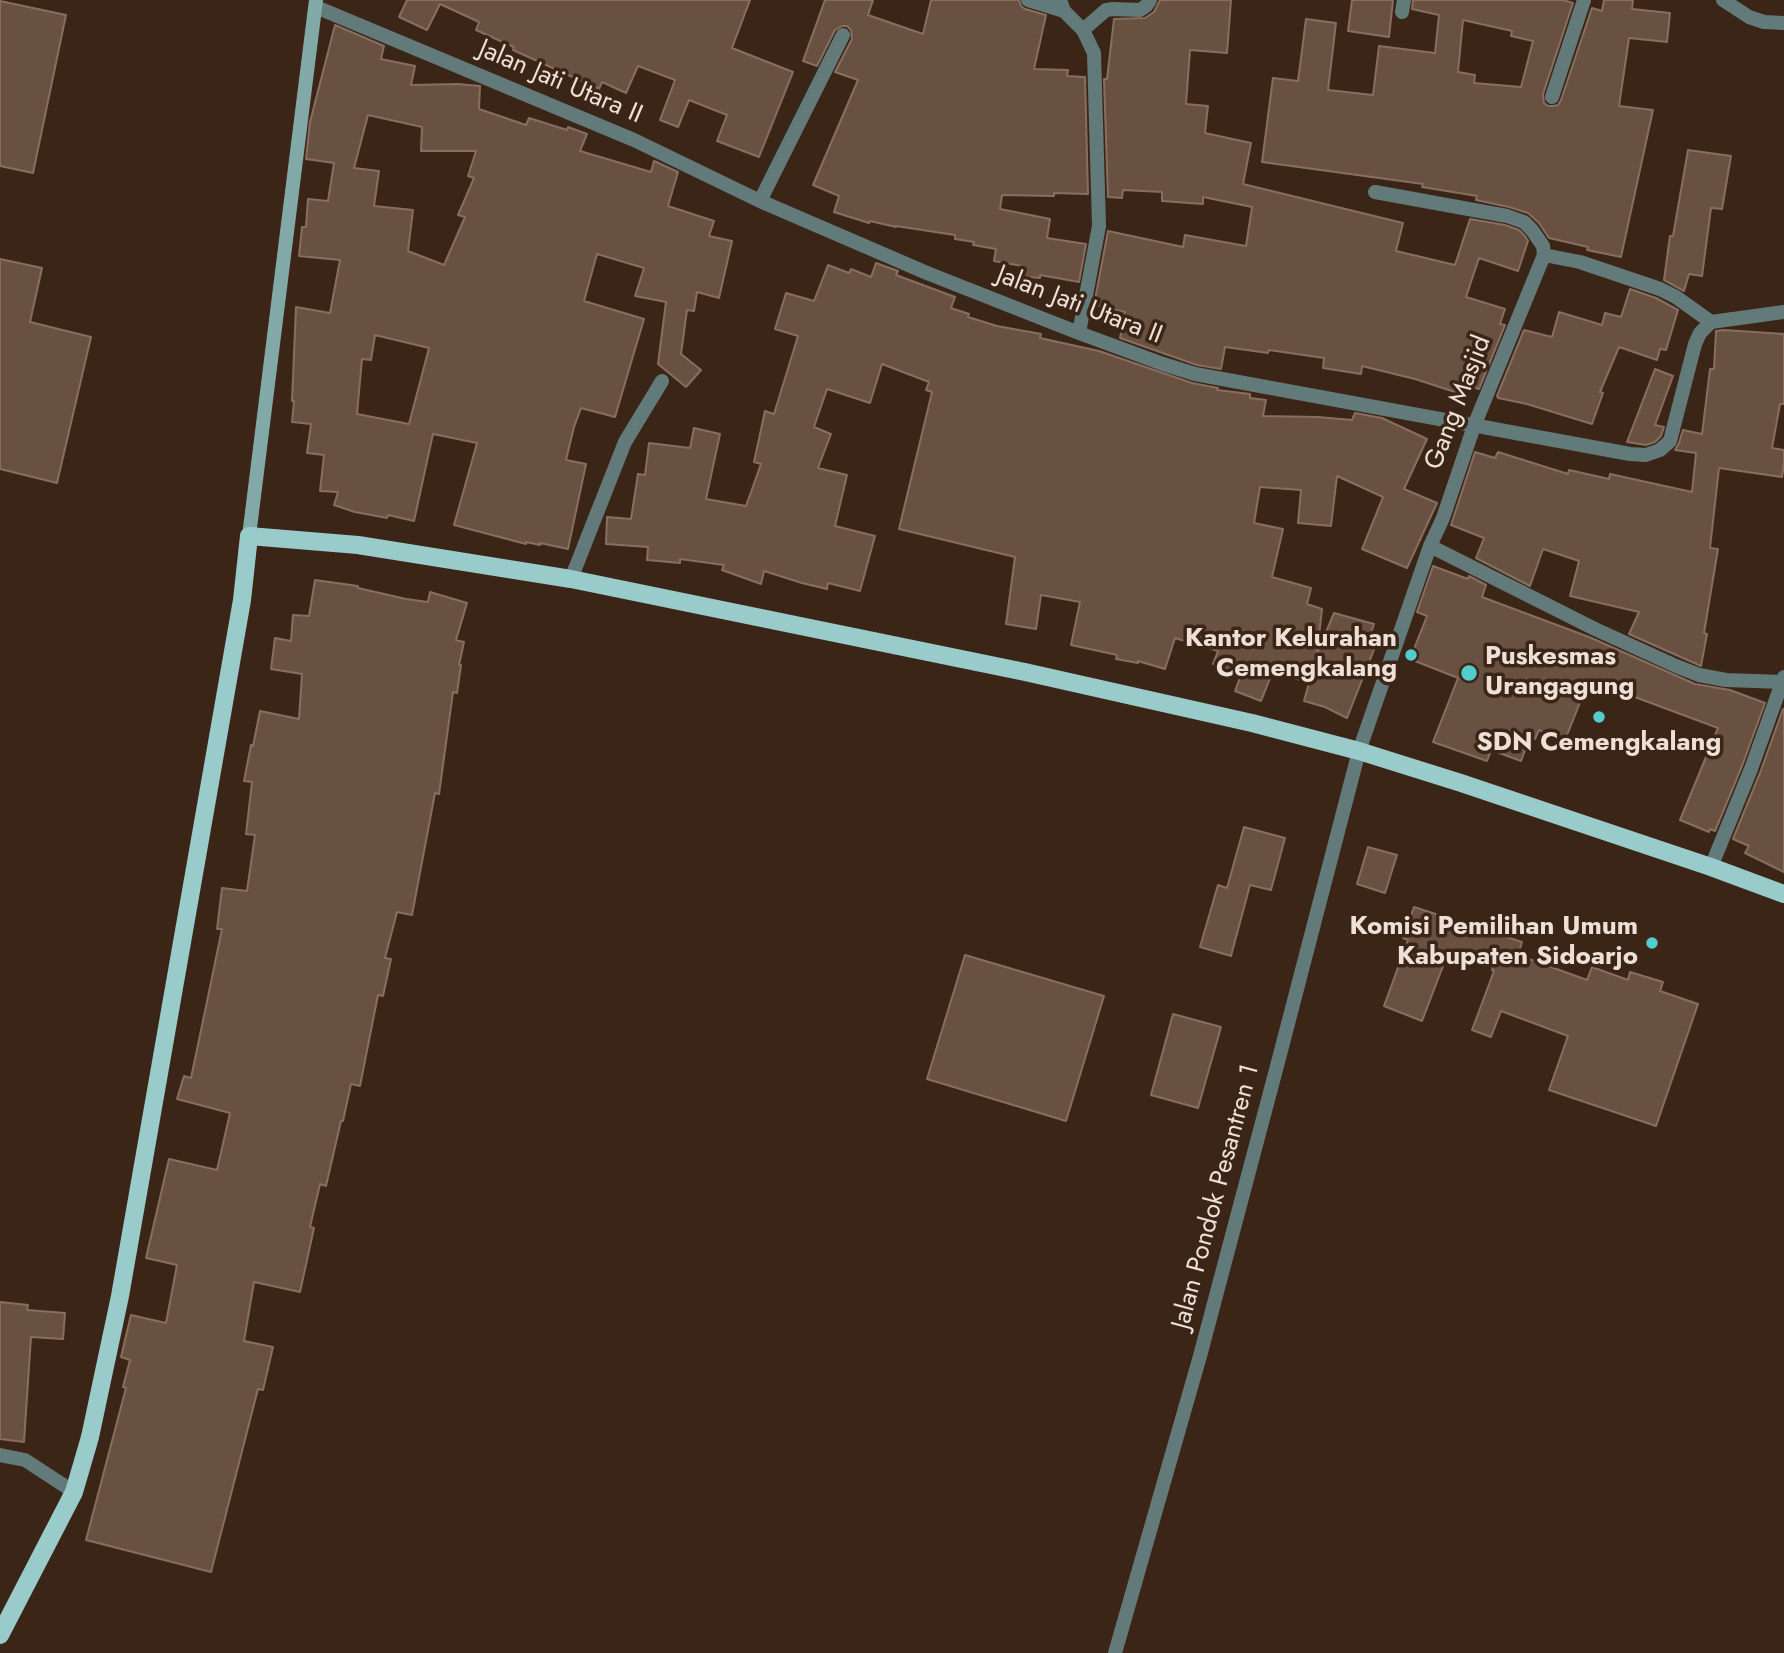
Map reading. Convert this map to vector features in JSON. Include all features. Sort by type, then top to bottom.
[{"type":"main road","points":[[0,1635],[74,1492],[90,1437],[121,1296],[242,600],[316,3]]},
{"type":"main road","points":[[250,536],[358,545],[571,579],[1025,672],[1277,729],[1461,783],[1784,894]]},
{"type":"street","points":[[1028,0],[1062,5],[1083,30],[1094,53],[1098,226],[1079,333]]},
{"type":"street","points":[[1083,30],[1107,10],[1140,10],[1150,0]]},
{"type":"street","points":[[1552,97],[1584,0]]},
{"type":"street","points":[[1723,0],[1749,17],[1763,22],[1784,23]]},
{"type":"street","name":"Jalan Jati Utara II","points":[[316,3],[634,140],[760,201],[927,274],[1079,333],[1195,374],[1630,454],[1646,454],[1660,450],[1670,441],[1695,344],[1700,333],[1711,321]]},
{"type":"street","points":[[760,201],[843,35]]},
{"type":"street","points":[[1375,192],[1507,216],[1524,222],[1543,246],[1544,255],[1580,262],[1660,289],[1711,321],[1783,308]]},
{"type":"street","name":"Gang Masjid","points":[[1359,751],[1474,426],[1544,255]]},
{"type":"street","points":[[571,579],[625,442],[662,380]]},
{"type":"street","points":[[1430,546],[1583,623],[1676,666],[1726,680],[1784,680],[1710,867]]},
{"type":"street","name":"Jalan Pondok Pesantren 1","points":[[1115,1653],[1200,1356],[1359,751]]},
{"type":"street","points":[[0,1454],[25,1460],[74,1492]]},
{"type":"building","points":[[407,0],[750,0],[732,48],[793,72],[759,157],[717,141],[727,115],[689,100],[678,127],[660,120],[675,80],[638,66],[626,93],[602,82],[599,89],[513,50],[514,47],[476,30],[479,22],[440,4],[427,30],[399,17]]},
{"type":"building","points":[[825,0],[873,0],[868,15],[923,34],[931,0],[1019,0],[1025,9],[1046,15],[1034,69],[1068,70],[1067,76],[1085,77],[1088,194],[1002,195],[1000,209],[1050,219],[1047,238],[1086,244],[1079,282],[1040,275],[1040,278],[1020,276],[1022,266],[994,261],[996,249],[955,239],[955,235],[870,221],[869,223],[834,212],[839,196],[813,185],[858,80],[835,72],[852,39],[851,30],[847,26],[835,30],[817,66],[803,61]]},
{"type":"building","points":[[1160,0],[1231,0],[1227,53],[1190,50],[1186,104],[1208,106],[1205,133],[1251,143],[1243,184],[1403,223],[1396,251],[1455,265],[1470,219],[1505,225],[1519,230],[1525,236],[1528,241],[1518,271],[1479,258],[1466,297],[1505,309],[1500,324],[1505,325],[1479,389],[1458,382],[1455,392],[1362,366],[1361,374],[1323,368],[1324,358],[1269,350],[1268,353],[1225,347],[1221,369],[1197,365],[1120,338],[1125,312],[1094,305],[1108,231],[1183,247],[1185,235],[1246,246],[1252,207],[1203,197],[1203,204],[1162,201],[1162,192],[1123,190],[1122,198],[1108,197],[1104,79],[1107,79],[1114,19],[1145,18],[1154,12]]},
{"type":"building","points":[[1352,0],[1393,0],[1389,37],[1348,31]]},
{"type":"building","points":[[1413,0],[1563,0],[1573,3],[1543,94],[1544,103],[1548,106],[1558,105],[1561,100],[1592,8],[1602,11],[1604,0],[1633,0],[1632,9],[1670,13],[1667,42],[1629,38],[1619,106],[1653,110],[1621,257],[1549,238],[1528,213],[1476,200],[1477,196],[1422,187],[1423,184],[1262,162],[1273,78],[1298,81],[1306,19],[1336,23],[1328,90],[1373,95],[1379,46],[1435,53],[1439,15],[1412,9]],"holes":[[[1463,20],[1512,31],[1511,36],[1533,41],[1521,87],[1474,83],[1475,75],[1458,72]]]},
{"type":"building","points":[[0,1],[66,15],[33,173],[0,166]]},
{"type":"building","points":[[335,25],[384,46],[381,59],[415,66],[411,85],[480,86],[479,109],[526,125],[529,118],[567,130],[568,127],[587,134],[580,151],[651,172],[654,161],[678,172],[668,206],[714,221],[709,236],[732,241],[719,298],[697,292],[694,311],[687,310],[681,354],[701,370],[686,387],[658,364],[666,302],[635,296],[644,268],[597,254],[584,301],[644,319],[615,417],[581,408],[574,427],[566,460],[586,464],[568,549],[540,543],[526,544],[454,525],[477,443],[433,434],[414,521],[355,512],[334,505],[338,492],[320,491],[324,455],[307,453],[311,424],[292,422],[296,307],[330,313],[340,260],[299,256],[302,227],[306,227],[308,199],[328,201],[334,163],[306,159],[310,122]],"holes":[[[368,115],[422,127],[421,151],[476,151],[468,176],[474,178],[458,215],[465,217],[444,265],[408,251],[413,210],[374,206],[379,171],[354,168]],[[375,335],[429,348],[409,424],[357,414],[362,359],[371,360]]]},
{"type":"building","points":[[1688,150],[1731,156],[1722,209],[1711,208],[1702,276],[1689,274],[1684,291],[1664,280]]},
{"type":"building","points":[[0,259],[42,268],[30,322],[91,337],[57,483],[0,469]]},
{"type":"building","points":[[876,263],[898,271],[896,275],[955,297],[951,308],[969,314],[968,317],[997,326],[1041,334],[1040,338],[1099,351],[1192,383],[1218,388],[1217,390],[1250,394],[1250,398],[1266,400],[1263,416],[1352,420],[1355,413],[1382,418],[1427,439],[1404,489],[1437,503],[1407,568],[1362,549],[1383,497],[1337,476],[1331,526],[1298,523],[1301,490],[1260,487],[1254,523],[1283,529],[1272,577],[1311,588],[1307,604],[1322,609],[1317,654],[1334,613],[1374,624],[1367,645],[1375,647],[1347,718],[1325,707],[1304,701],[1309,683],[1273,671],[1261,701],[1235,691],[1241,675],[1213,664],[1218,651],[1175,638],[1165,669],[1138,661],[1116,659],[1117,655],[1071,645],[1080,602],[1041,595],[1036,629],[1006,624],[1015,557],[899,529],[932,392],[926,390],[929,382],[882,364],[870,403],[827,389],[814,427],[831,434],[818,468],[847,475],[835,526],[875,536],[860,591],[828,583],[827,589],[764,571],[761,584],[722,570],[724,565],[680,559],[680,563],[647,560],[648,547],[606,544],[607,517],[631,519],[638,474],[645,475],[649,443],[690,448],[694,428],[720,434],[706,499],[746,506],[761,464],[754,462],[765,411],[774,414],[798,336],[775,329],[786,293],[814,301],[828,265],[849,273],[851,269],[871,277]]},
{"type":"building","points":[[1630,289],[1656,298],[1678,310],[1666,350],[1660,349],[1657,360],[1619,347],[1600,392],[1603,393],[1592,424],[1498,398],[1524,330],[1552,337],[1559,312],[1602,325],[1605,313],[1621,317]]},
{"type":"building","points":[[1716,331],[1784,334],[1784,404],[1780,404],[1772,448],[1784,450],[1784,463],[1782,477],[1719,468],[1710,548],[1718,549],[1701,666],[1629,634],[1639,612],[1570,596],[1579,561],[1543,549],[1530,586],[1476,558],[1484,538],[1451,525],[1475,452],[1495,458],[1498,452],[1568,474],[1569,470],[1609,479],[1610,474],[1692,492],[1696,453],[1675,450],[1683,430],[1702,434],[1710,369],[1714,369]]},
{"type":"building","points":[[1655,369],[1673,376],[1655,425],[1664,427],[1661,436],[1646,445],[1627,442]]},
{"type":"building","points":[[1433,566],[1468,579],[1469,576],[1486,585],[1482,597],[1589,637],[1695,684],[1730,690],[1765,703],[1715,831],[1710,829],[1709,832],[1680,820],[1718,728],[1589,680],[1565,740],[1539,730],[1535,739],[1530,737],[1521,761],[1491,750],[1487,761],[1433,742],[1458,678],[1410,659],[1427,616],[1417,612]]},
{"type":"building","points":[[315,580],[358,586],[428,602],[430,592],[467,603],[456,640],[464,642],[457,693],[453,692],[439,794],[435,793],[412,915],[397,912],[385,958],[391,959],[383,996],[378,995],[360,1086],[351,1084],[326,1186],[320,1184],[310,1227],[314,1228],[300,1292],[254,1282],[244,1341],[273,1347],[263,1390],[258,1389],[211,1572],[86,1540],[126,1388],[123,1387],[130,1360],[121,1357],[131,1315],[166,1323],[177,1265],[146,1258],[169,1159],[217,1170],[230,1113],[177,1099],[184,1076],[191,1078],[222,929],[217,929],[222,888],[247,891],[255,835],[246,834],[252,782],[244,781],[260,711],[299,719],[302,674],[271,669],[275,638],[291,641],[293,615],[309,616]]},
{"type":"building","points":[[1783,709],[1784,872],[1745,853],[1749,846],[1733,839]]},
{"type":"building","points":[[1244,827],[1285,838],[1271,890],[1250,885],[1231,956],[1200,947],[1218,885],[1227,888]]},
{"type":"building","points":[[1368,847],[1397,855],[1385,893],[1357,884]]},
{"type":"building","points":[[1414,907],[1522,942],[1518,955],[1587,980],[1592,967],[1628,980],[1630,972],[1663,982],[1660,991],[1698,1004],[1656,1126],[1549,1090],[1568,1036],[1501,1011],[1491,1037],[1472,1030],[1494,971],[1493,967],[1448,953],[1422,1021],[1384,1006],[1408,940],[1403,938]]},
{"type":"building","points":[[965,955],[1104,996],[1066,1121],[927,1079]]},
{"type":"building","points":[[1173,1014],[1221,1027],[1198,1108],[1151,1095]]},
{"type":"building","points":[[0,1302],[28,1305],[27,1310],[65,1313],[63,1339],[31,1337],[24,1442],[0,1439]]},
{"type":"place","name":"Kantor Kelurahan Cemengkalang","points":[[1411,655]]},
{"type":"place","name":"Puskesmas Urangagung","points":[[1469,673]]},
{"type":"place","name":"SDN Cemengkalang","points":[[1599,717]]},
{"type":"place","name":"Komisi Pemilihan Umum Kabupaten Sidoarjo","points":[[1652,943]]}]
